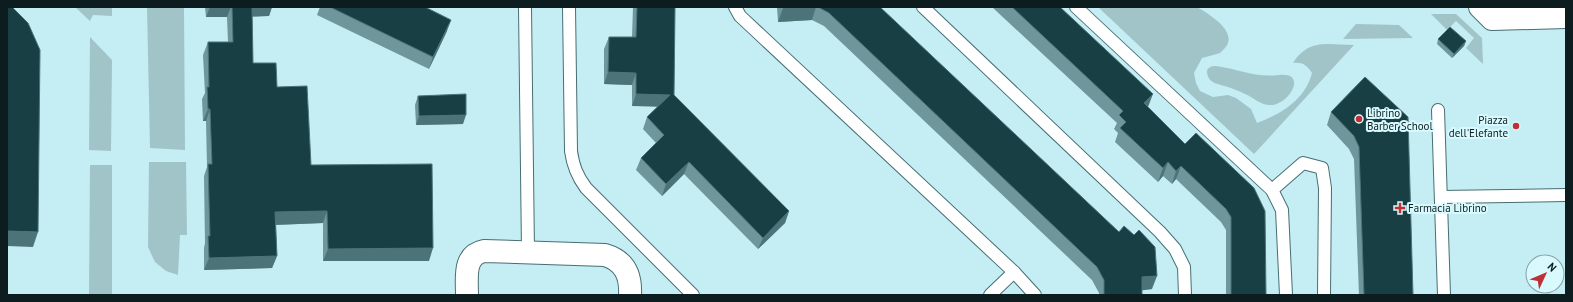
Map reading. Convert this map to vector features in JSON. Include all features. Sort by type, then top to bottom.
[{"type":"street","points":[[1480,7],[1492,19],[1566,18]]},
{"type":"street","points":[[467,295],[467,268],[473,255],[484,251],[611,256],[626,270],[629,277],[630,295]]},
{"type":"lane","points":[[525,7],[528,252]]},
{"type":"lane","points":[[569,7],[571,151],[573,165],[578,178],[586,188],[693,295]]},
{"type":"lane","points":[[735,7],[740,16],[1014,272],[1035,295]]},
{"type":"lane","points":[[923,7],[1160,232],[1175,249],[1184,267],[1185,295]]},
{"type":"lane","points":[[1076,7],[1272,190],[1282,210],[1286,295]]},
{"type":"lane","points":[[1438,110],[1444,295]]},
{"type":"lane","points":[[1272,190],[1302,163],[1322,168],[1325,188],[1324,295]]},
{"type":"lane","points":[[1441,197],[1566,195]]},
{"type":"lane","points":[[990,295],[1014,272]]},
{"type":"shaded area","points":[[75,7],[112,7],[112,16],[93,15],[90,21]]},
{"type":"shaded area","points":[[147,7],[184,7],[185,150],[150,148]]},
{"type":"shaded area","points":[[1098,7],[1197,7],[1215,19],[1225,30],[1228,36],[1228,42],[1220,53],[1202,58],[1194,73],[1196,83],[1200,91],[1213,97],[1228,95],[1236,98],[1251,109],[1257,123],[1275,115],[1291,105],[1309,83],[1312,73],[1308,68],[1299,63],[1293,63],[1299,55],[1312,46],[1327,44],[1354,45],[1254,154]]},
{"type":"shaded area","points":[[1431,14],[1456,14],[1482,38],[1483,64],[1466,48],[1474,38],[1456,21],[1447,30]]},
{"type":"shaded area","points":[[1356,24],[1399,25],[1413,38],[1343,39]]},
{"type":"shaded area","points":[[90,37],[112,60],[111,151],[89,150]]},
{"type":"shaded area","points":[[1216,66],[1270,76],[1288,75],[1293,79],[1294,83],[1289,95],[1283,100],[1277,104],[1266,105],[1248,95],[1218,84],[1209,79],[1207,70],[1210,67]]},
{"type":"shaded area","points":[[149,162],[186,162],[187,235],[180,235],[178,275],[166,271],[155,262],[148,247]]},
{"type":"shaded area","points":[[90,165],[112,165],[112,295],[89,295]]},
{"type":"building","points":[[7,7],[12,7],[28,23],[40,50],[38,232],[7,231]]},
{"type":"building","points":[[232,7],[252,7],[253,63],[276,63],[277,87],[307,86],[311,165],[432,164],[433,248],[328,249],[327,211],[275,212],[277,256],[209,258],[208,236],[210,236],[208,164],[212,164],[210,109],[208,109],[207,87],[209,87],[208,42],[233,42]]},
{"type":"building","points":[[330,7],[425,7],[451,20],[433,57]]},
{"type":"building","points":[[637,7],[675,7],[674,95],[789,211],[763,238],[689,162],[666,184],[641,158],[664,135],[647,117],[670,95],[636,94],[636,73],[608,72],[609,37],[636,37]]},
{"type":"building","points":[[783,7],[805,7],[783,8]]},
{"type":"building","points":[[818,7],[880,7],[1119,232],[1124,226],[1134,235],[1139,230],[1155,247],[1157,276],[1142,277],[1142,295],[1104,295],[1104,280],[1097,267],[829,13]]},
{"type":"building","points":[[1012,7],[1060,7],[1153,94],[1144,103],[1185,144],[1196,133],[1254,188],[1265,211],[1266,295],[1231,295],[1231,217],[1226,209],[1181,166],[1176,171],[1168,162],[1163,168],[1120,128],[1126,122],[1119,115],[1123,111]]},
{"type":"building","points":[[1450,27],[1466,41],[1454,54],[1438,39]]},
{"type":"building","points":[[1365,77],[1408,117],[1413,295],[1364,295],[1359,147],[1354,136],[1331,112]]},
{"type":"building","points":[[466,94],[466,115],[419,116],[418,96]]},
{"type":"place","name":"Librino Barber School","points":[[1359,119]]},
{"type":"place","name":"Piazza dell'Elefante","points":[[1516,126]]},
{"type":"place","name":"Farmacia Librino","points":[[1400,208]]}]
